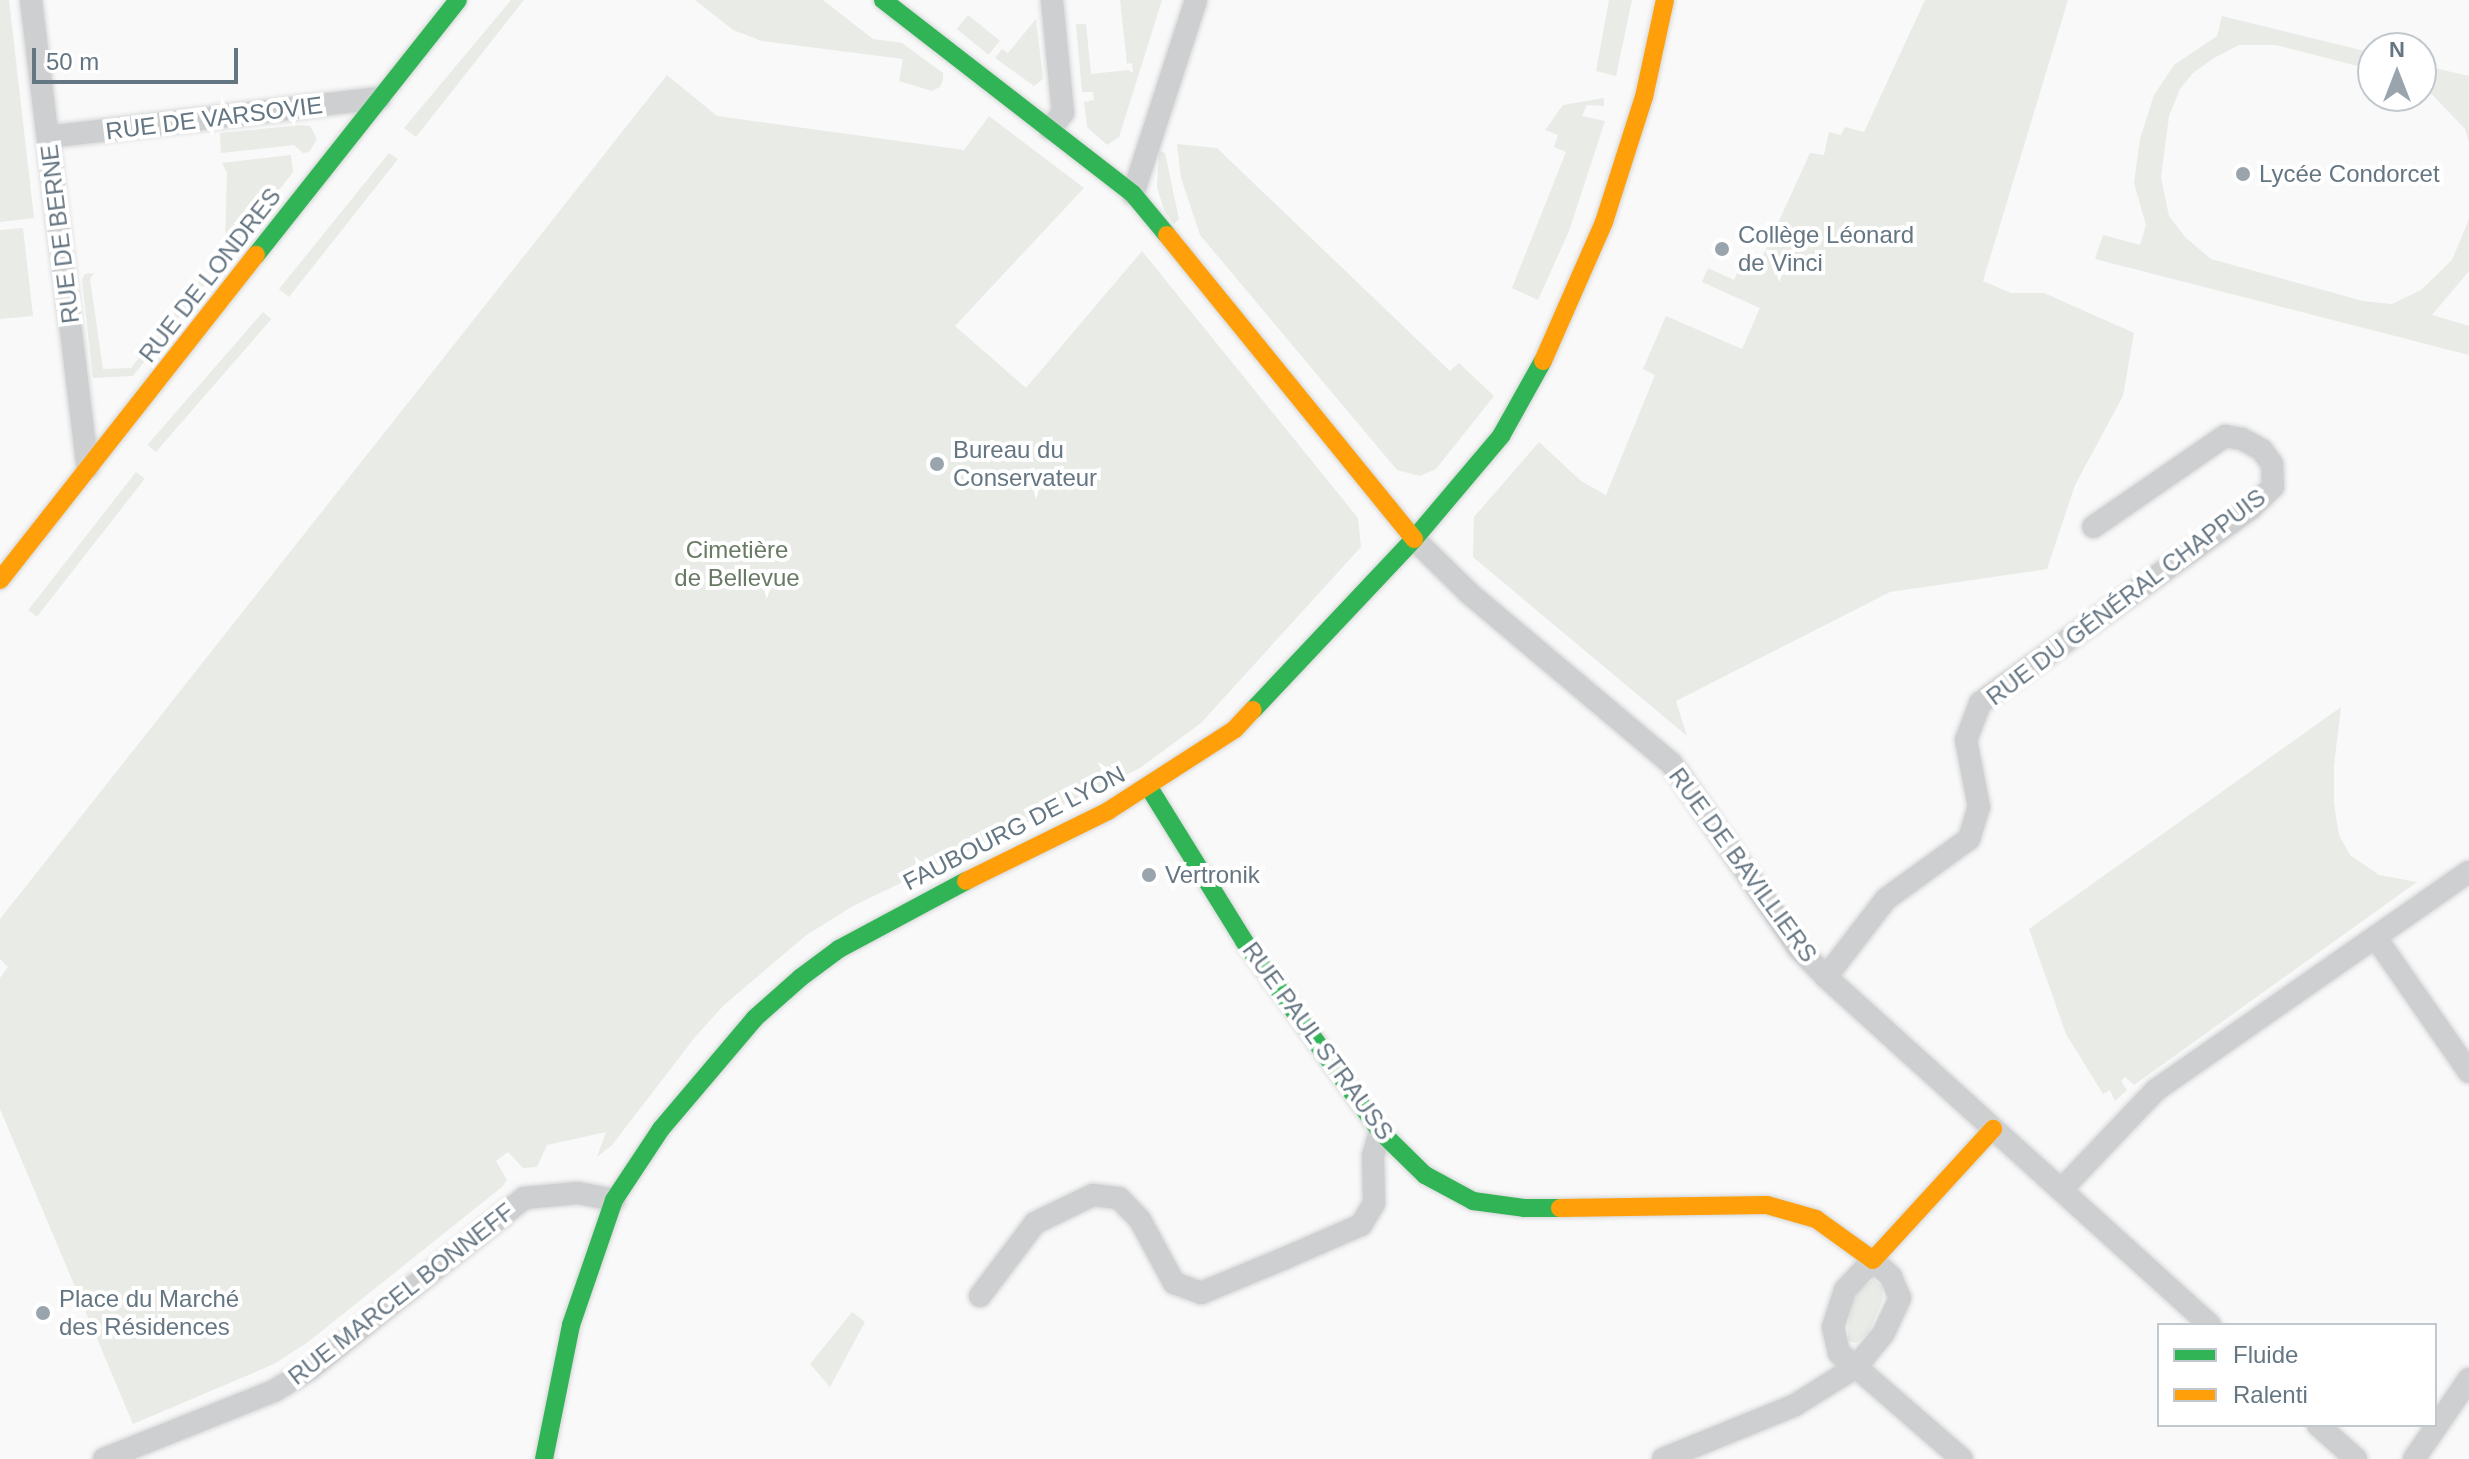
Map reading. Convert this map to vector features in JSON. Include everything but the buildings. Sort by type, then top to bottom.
[{"type":"street","name":"RUE DE BERNE","points":[[31,0],[88,468]]},
{"type":"street","name":"RUE DE LONDRES","points":[[0,580],[458,0]]},
{"type":"street","points":[[883,0],[1133,194],[1414,539]]},
{"type":"street","points":[[1050,129],[1063,113],[1052,0]]},
{"type":"street","points":[[1133,194],[1196,0]]},
{"type":"street","name":"FAUBOURG DE LYON","points":[[544,1459],[571,1325],[614,1200],[661,1129],[755,1018],[839,949],[900,914],[1108,811],[1235,729],[1414,539],[1501,436],[1537,376],[1604,222],[1644,97],[1665,0]]},
{"type":"street","name":"RUE DE VARSOVIE","points":[[48,137],[380,98]]},
{"type":"street","name":"RUE DU GÉNÉRAL CHAPPUIS","points":[[1826,977],[1886,899],[1969,839],[1979,807],[1966,740],[1980,703],[2251,508],[2273,487],[2272,464],[2262,450],[2242,439],[2225,436],[2093,527]]},
{"type":"street","name":"RUE DE BAVILLIERS","points":[[1414,539],[1470,594],[1671,763],[1799,949],[1826,977],[2208,1323]]},
{"type":"street","name":"RUE PAUL STRAUSS","points":[[1148,786],[1244,941],[1380,1131],[1425,1175],[1473,1201],[1524,1208],[1767,1205],[1816,1219],[1873,1260]]},
{"type":"street","points":[[2062,1189],[2156,1090],[2469,872]]},
{"type":"street","points":[[2376,938],[2469,1072]]},
{"type":"street","points":[[1962,1459],[1839,1353],[1833,1327],[1845,1290],[1993,1129]]},
{"type":"street","points":[[980,1296],[1035,1223],[1093,1195],[1119,1198],[1140,1220],[1174,1283],[1201,1293],[1229,1282],[1361,1225],[1374,1203],[1373,1156],[1380,1131]]},
{"type":"street","name":"RUE MARCEL BONNEFF","points":[[104,1459],[274,1391],[310,1369],[524,1198],[578,1193],[614,1200]]},
{"type":"street","points":[[1663,1459],[1795,1405],[1856,1367],[1883,1334],[1900,1298],[1891,1277],[1873,1260]]},
{"type":"street","points":[[2437,1426],[2469,1379]]},
{"type":"street","points":[[2320,1427],[2356,1459]]},
{"type":"street","points":[[2414,1459],[2436,1427]]},
{"type":"green space","points":[[0,0],[9,0],[34,218],[0,222]]},
{"type":"green space","points":[[511,0],[524,0],[416,137],[404,128]]},
{"type":"green space","points":[[695,0],[823,0],[873,39],[902,43],[943,73],[943,80],[940,87],[932,91],[899,81],[903,59],[762,41],[733,30]]},
{"type":"green space","points":[[1120,0],[1162,0],[1119,137],[1107,145],[1087,127],[1084,102],[1094,100],[1093,92],[1082,92],[1076,24],[1086,24],[1091,74],[1128,70],[1133,73],[1132,63],[1127,64]]},
{"type":"green space","points":[[1609,0],[1632,0],[1616,76],[1596,71]]},
{"type":"green space","points":[[1925,0],[2068,0],[1983,281],[2011,293],[2044,293],[2134,333],[2123,396],[2075,485],[2047,569],[1890,592],[1676,701],[1687,736],[1473,557],[1474,517],[1539,442],[1581,481],[1606,495],[1655,375],[1643,369],[1666,316],[1742,349],[1760,308],[1702,282],[1708,268],[1734,280],[1745,256],[1753,268],[1761,260],[1810,153],[1824,155],[1829,132],[1841,135],[1845,127],[1864,132]]},
{"type":"green space","points":[[968,15],[1000,41],[989,55],[957,29]]},
{"type":"green space","points":[[2222,16],[2357,49],[2357,66],[2276,45],[2239,45],[2193,73],[2180,89],[2169,116],[2161,177],[2169,216],[2185,237],[2211,259],[2363,301],[2392,304],[2421,290],[2452,260],[2469,219],[2469,271],[2432,315],[2469,326],[2469,355],[2095,259],[2103,235],[2140,245],[2146,225],[2134,183],[2140,139],[2154,95],[2174,65],[2217,36]]},
{"type":"green space","points":[[1036,19],[1043,79],[1034,86],[995,58],[1002,49],[1008,53]]},
{"type":"green space","points":[[2437,69],[2469,76],[2469,142],[2465,129],[2437,100]]},
{"type":"green space","name":"Cimetière de Bellevue","points":[[667,75],[717,116],[964,150],[989,116],[1084,188],[955,326],[1026,388],[1142,251],[1358,518],[1361,547],[1201,723],[1140,768],[853,906],[805,936],[724,1005],[695,1037],[612,1145],[597,1157],[606,1132],[547,1145],[537,1167],[523,1168],[508,1152],[496,1161],[507,1180],[502,1187],[308,1342],[274,1364],[133,1424],[0,1109],[0,978],[8,967],[0,959],[0,919]]},
{"type":"green space","points":[[1604,98],[1604,106],[1587,105],[1582,116],[1605,121],[1569,231],[1538,300],[1512,288],[1566,152],[1554,147],[1558,135],[1545,130],[1563,105]]},
{"type":"green space","points":[[310,126],[317,139],[309,152],[303,153],[294,145],[221,153],[220,133]]},
{"type":"green space","points":[[1177,144],[1217,148],[1450,371],[1459,363],[1494,396],[1436,469],[1420,476],[1397,470],[1200,235],[1181,178]]},
{"type":"green space","points":[[1159,151],[1165,153],[1179,219],[1174,224],[1164,210],[1157,187]]},
{"type":"green space","points":[[389,153],[398,159],[289,297],[279,289]]},
{"type":"green space","points":[[291,155],[293,172],[236,245],[225,245],[227,173],[222,163]]},
{"type":"green space","points":[[23,228],[33,316],[0,319],[0,230]]},
{"type":"green space","points":[[94,273],[90,279],[103,369],[131,368],[200,280],[204,280],[204,286],[133,376],[93,378],[82,279],[85,274]]},
{"type":"green space","points":[[263,312],[271,319],[156,452],[148,445]]},
{"type":"green space","points":[[136,472],[145,479],[37,617],[28,610]]},
{"type":"green space","points":[[2341,707],[2334,765],[2334,804],[2339,835],[2350,855],[2379,875],[2417,882],[2134,1085],[2125,1077],[2121,1081],[2127,1090],[2115,1101],[2110,1090],[2103,1094],[2066,1034],[2029,929]]},
{"type":"green space","points":[[1874,1280],[1882,1286],[1883,1299],[1869,1332],[1856,1343],[1848,1341],[1849,1312],[1857,1291]]},
{"type":"green space","points":[[852,1312],[865,1322],[830,1387],[810,1364]]},
{"type":"traffic: fast","points":[[256,255],[458,0]]},
{"type":"traffic: fast","points":[[883,0],[1133,194],[1167,235]]},
{"type":"traffic: fast","points":[[1253,710],[1414,539],[1501,436],[1543,361]]},
{"type":"traffic: fast","points":[[1148,786],[1244,941],[1380,1131],[1425,1175],[1473,1201],[1524,1208],[1560,1208]]},
{"type":"traffic: fast","points":[[544,1459],[571,1325],[614,1200],[661,1129],[755,1018],[800,978],[839,949],[966,881]]},
{"type":"traffic: slow","points":[[1543,361],[1604,222],[1644,97],[1665,0]]},
{"type":"traffic: slow","points":[[1167,235],[1414,539]]},
{"type":"traffic: slow","points":[[0,580],[256,255]]},
{"type":"traffic: slow","points":[[966,881],[1108,811],[1235,729],[1253,710]]},
{"type":"traffic: slow","points":[[1560,1208],[1767,1205],[1816,1219],[1873,1260],[1993,1129]]},
{"type":"place","name":"Lycée Condorcet","points":[[2243,174]]},
{"type":"place","name":"Collège Léonard de Vinci","points":[[1722,249]]},
{"type":"place","name":"Bureau du Conservateur","points":[[937,464]]},
{"type":"place","name":"Vertronik","points":[[1149,875]]},
{"type":"place","name":"Place du Marché des Résidences","points":[[43,1313]]}]
